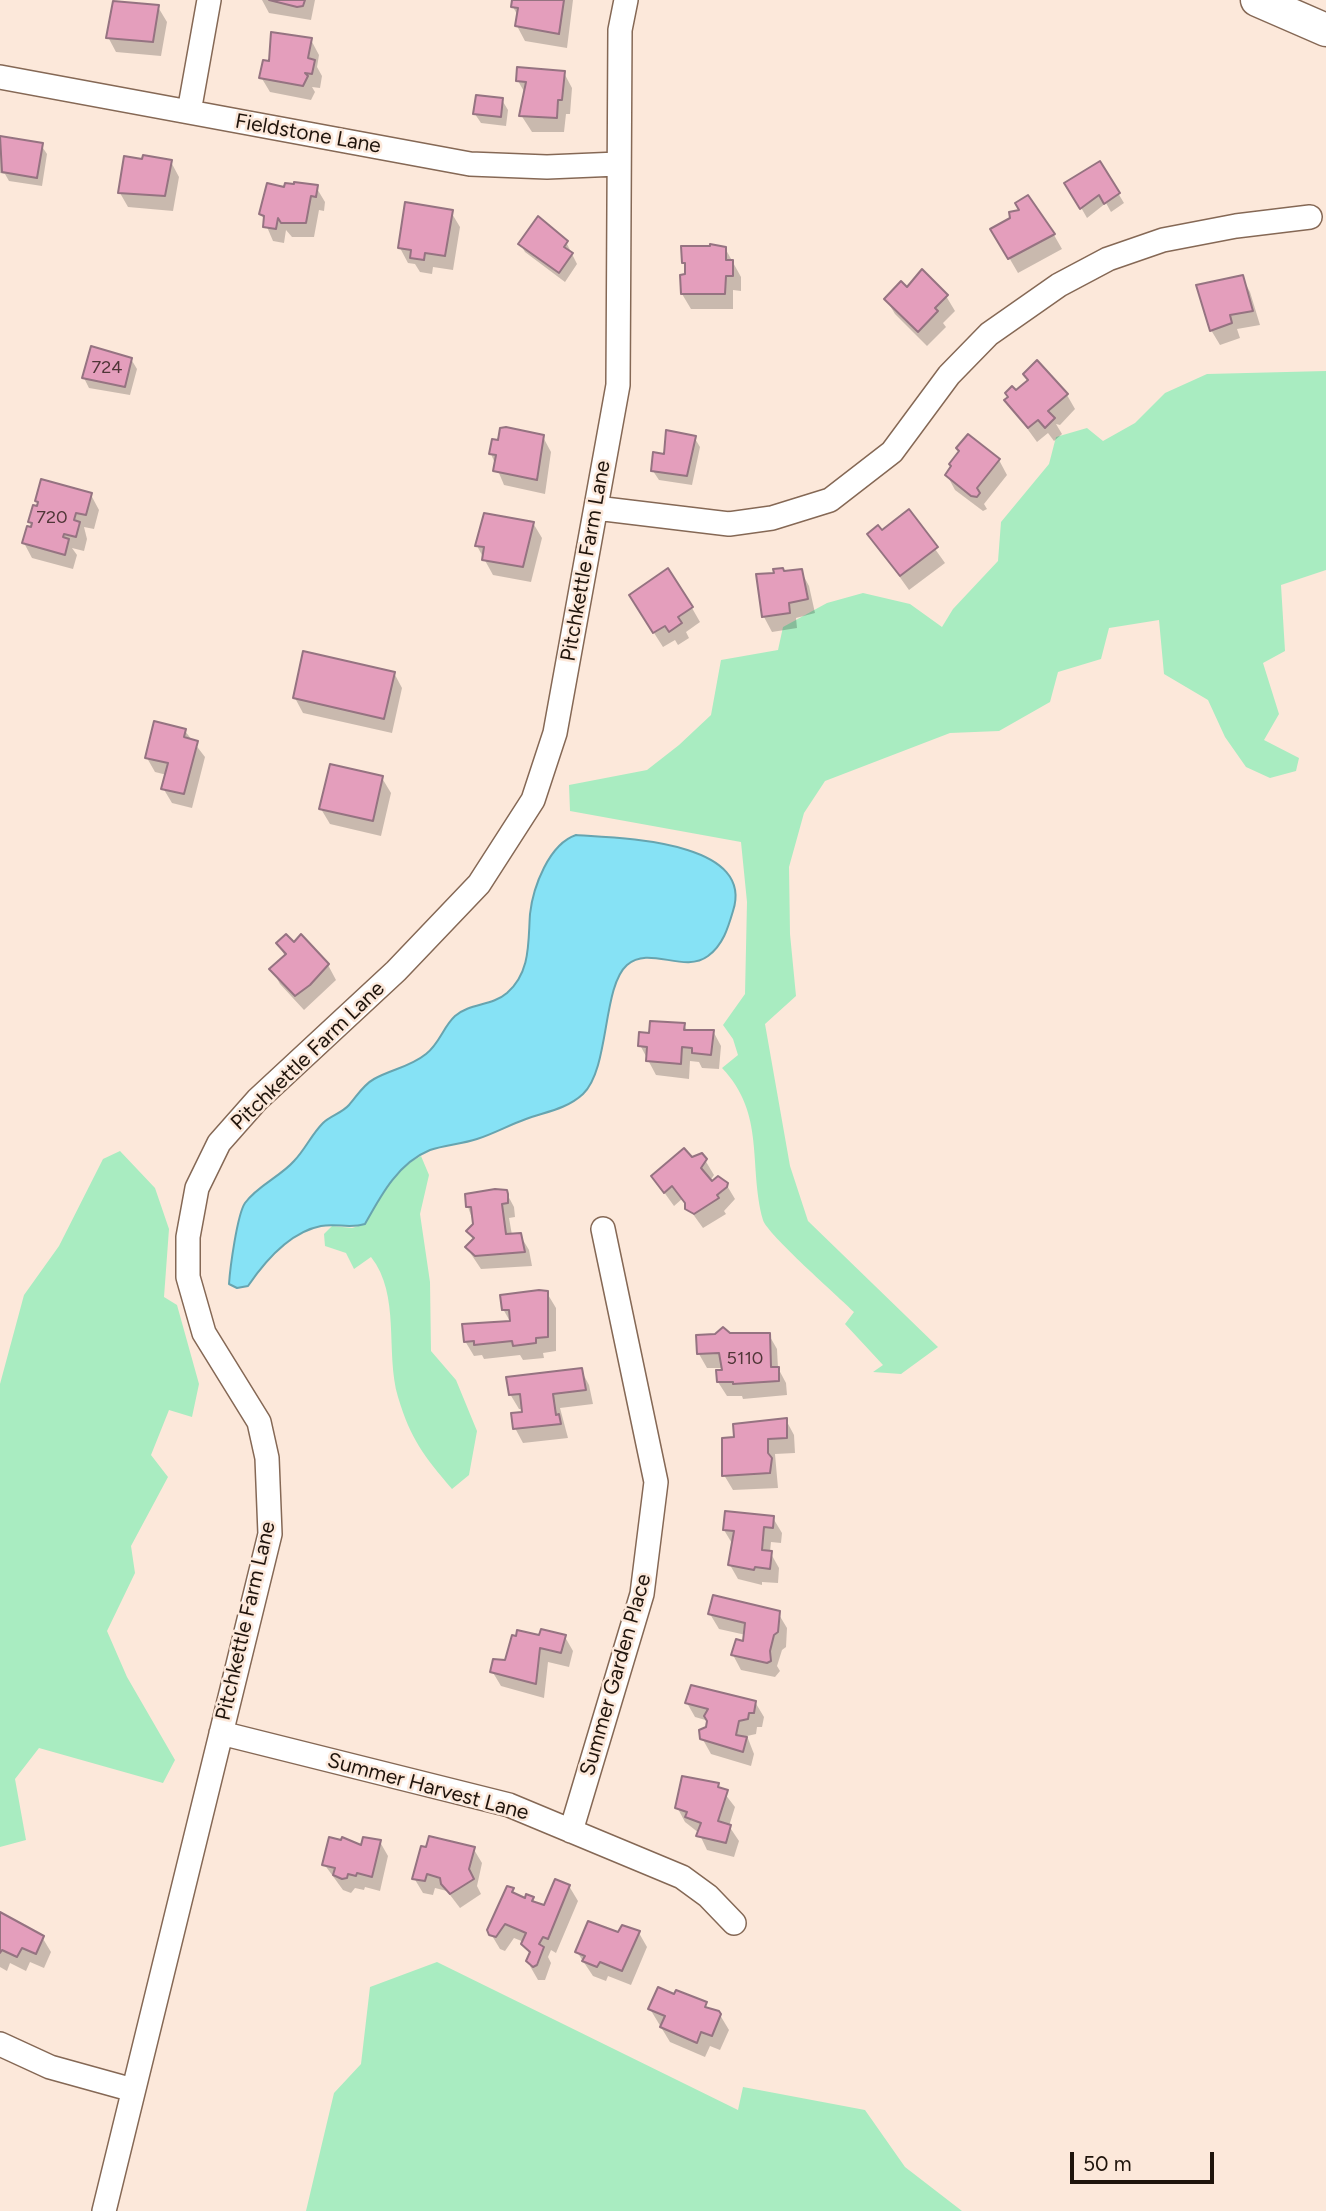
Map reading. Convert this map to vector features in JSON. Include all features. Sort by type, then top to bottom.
[{"type":"main road","points":[[1257,0],[1326,30]]},
{"type":"street","points":[[189,112],[209,0]]},
{"type":"street","name":"Pitchkettle Farm Lane","points":[[104,2211],[270,1534],[271,1497],[259,1422],[204,1333],[188,1277],[188,1237],[197,1188],[219,1143],[257,1100],[396,971],[479,884],[533,800],[555,733],[618,385],[621,291],[618,164],[620,30],[626,0]]},
{"type":"street","name":"Fieldstone Lane","points":[[0,77],[470,164],[618,164]]},
{"type":"street","points":[[596,508],[729,524],[772,518],[830,500],[892,452],[949,375],[989,334],[1059,285],[1108,258],[1163,240],[1236,226],[1310,217]]},
{"type":"street","name":"Summer Garden Place","points":[[571,1831],[642,1594],[656,1482],[603,1229]]},
{"type":"street","name":"Summer Harvest Lane","points":[[221,1733],[509,1805],[682,1877],[708,1896],[734,1923]]},
{"type":"street","points":[[0,2044],[50,2067],[133,2090]]},
{"type":"green space","points":[[1326,371],[1326,570],[1281,585],[1285,651],[1263,663],[1279,714],[1264,740],[1299,758],[1296,771],[1270,778],[1246,767],[1225,737],[1208,700],[1164,674],[1159,620],[1109,628],[1101,659],[1058,672],[1050,702],[999,731],[950,733],[825,781],[804,813],[789,867],[790,934],[796,996],[765,1024],[790,1166],[808,1221],[938,1347],[901,1374],[873,1372],[883,1365],[845,1324],[854,1312],[790,1251],[763,1220],[753,1141],[745,1103],[736,1085],[722,1068],[738,1055],[733,1039],[723,1025],[745,994],[747,902],[741,842],[570,811],[569,785],[647,770],[711,715],[721,660],[778,650],[783,627],[827,603],[863,593],[910,604],[942,627],[953,609],[998,561],[1001,522],[1049,464],[1056,437],[1087,428],[1103,441],[1135,423],[1165,393],[1207,374]]},
{"type":"green space","points":[[120,1151],[155,1188],[169,1229],[164,1297],[177,1305],[199,1384],[192,1417],[169,1410],[151,1455],[168,1477],[131,1546],[135,1573],[107,1631],[127,1677],[175,1760],[163,1783],[39,1748],[15,1779],[26,1840],[0,1847],[0,1384],[24,1295],[59,1246],[103,1159]]},
{"type":"green space","points":[[421,1156],[429,1175],[420,1214],[430,1282],[431,1351],[456,1380],[477,1431],[469,1475],[452,1489],[419,1447],[398,1397],[394,1380],[389,1306],[380,1272],[371,1257],[354,1269],[346,1253],[325,1246],[324,1234],[332,1226],[352,1228],[365,1224],[395,1177]]},
{"type":"green space","points":[[437,1962],[738,2110],[743,2087],[865,2110],[905,2167],[962,2211],[306,2211],[334,2093],[361,2064],[370,1987]]},
{"type":"water","points":[[576,835],[621,838],[679,847],[705,857],[724,870],[735,887],[733,911],[718,947],[699,961],[646,958],[627,965],[613,991],[598,1066],[592,1082],[577,1099],[563,1107],[483,1137],[430,1150],[400,1171],[377,1202],[365,1224],[327,1225],[310,1229],[279,1249],[248,1286],[237,1288],[229,1284],[239,1219],[250,1197],[288,1167],[323,1123],[346,1108],[370,1081],[420,1058],[435,1045],[455,1016],[501,997],[515,985],[527,956],[530,914],[539,880],[558,847]]},
{"type":"building","points":[[269,0],[305,0],[303,6],[297,7]]},
{"type":"building","points":[[512,0],[564,0],[559,34],[515,26],[518,8],[511,7]]},
{"type":"building","points":[[113,1],[159,5],[153,42],[106,38]]},
{"type":"building","points":[[271,32],[312,38],[308,58],[315,60],[312,74],[305,73],[308,76],[303,86],[259,78],[263,60],[269,61]]},
{"type":"building","points":[[517,67],[565,71],[557,118],[519,116],[526,82],[516,81]]},
{"type":"building","points":[[476,95],[503,98],[501,117],[473,114]]},
{"type":"building","points":[[0,136],[43,143],[37,178],[2,172]]},
{"type":"building","points":[[143,155],[172,160],[165,196],[118,193],[124,156],[142,159]]},
{"type":"building","points":[[1100,161],[1120,193],[1104,204],[1099,195],[1080,209],[1064,183]]},
{"type":"building","points":[[267,183],[284,187],[285,183],[318,185],[316,197],[311,196],[306,223],[281,223],[278,218],[276,229],[263,227],[264,216],[259,214]]},
{"type":"building","points":[[1028,195],[1055,234],[1008,259],[990,229],[1010,218],[1009,212],[1019,210],[1015,203]]},
{"type":"building","points":[[405,202],[453,210],[445,256],[425,253],[424,260],[410,258],[411,250],[398,248]]},
{"type":"building","points":[[538,216],[568,241],[564,247],[573,253],[559,273],[518,244]]},
{"type":"building","points":[[710,244],[726,247],[726,260],[733,260],[733,276],[726,276],[725,294],[681,294],[680,275],[685,274],[685,263],[682,263],[681,246]]},
{"type":"building","points":[[922,269],[948,295],[935,308],[938,311],[918,332],[884,299],[901,281],[907,287]]},
{"type":"building","points":[[1243,275],[1253,311],[1230,315],[1232,323],[1210,331],[1196,285]]},
{"type":"building","points":[[91,346],[132,358],[125,387],[82,378]]},
{"type":"building","points":[[1037,360],[1068,394],[1048,411],[1055,418],[1045,428],[1038,420],[1028,428],[1004,400],[1008,397],[1005,393],[1012,386],[1016,390],[1028,380],[1023,374]]},
{"type":"building","points":[[500,428],[544,435],[537,480],[493,471],[496,455],[489,454],[492,439],[498,440]]},
{"type":"building","points":[[666,430],[696,436],[687,476],[651,471],[653,452],[664,454]]},
{"type":"building","points":[[968,434],[1000,459],[977,488],[980,493],[977,497],[971,496],[945,475],[959,451],[956,448]]},
{"type":"building","points":[[41,479],[92,493],[86,515],[76,513],[74,520],[80,522],[76,537],[64,534],[63,537],[69,539],[65,555],[22,543],[27,526],[31,527],[32,523],[28,522],[33,505],[37,506],[38,502],[35,501]]},
{"type":"building","points":[[909,509],[938,547],[900,576],[867,534],[878,525],[882,530]]},
{"type":"building","points":[[484,513],[534,522],[523,567],[482,560],[484,547],[475,546]]},
{"type":"building","points":[[668,568],[693,607],[678,617],[682,623],[669,632],[665,626],[653,633],[629,595]]},
{"type":"building","points":[[783,568],[784,571],[802,569],[808,599],[789,603],[790,613],[762,617],[756,574],[774,573],[773,569]]},
{"type":"building","points":[[303,651],[395,672],[384,719],[293,698]]},
{"type":"building","points":[[154,721],[186,729],[184,737],[198,741],[184,794],[161,789],[168,763],[145,758]]},
{"type":"building","points":[[330,764],[383,776],[373,821],[319,809]]},
{"type":"building","points":[[286,934],[294,942],[301,934],[329,964],[310,985],[295,996],[269,969],[286,954],[276,943]]},
{"type":"building","points":[[650,1021],[685,1023],[684,1030],[714,1030],[711,1055],[692,1053],[692,1048],[682,1047],[681,1064],[646,1061],[647,1047],[638,1046],[639,1032],[649,1033]]},
{"type":"building","points":[[684,1148],[692,1157],[702,1153],[707,1159],[701,1168],[712,1181],[718,1176],[728,1183],[717,1195],[719,1198],[694,1214],[685,1209],[685,1203],[672,1186],[664,1193],[651,1176]]},
{"type":"building","points":[[495,1189],[507,1190],[508,1203],[502,1204],[506,1234],[521,1233],[525,1252],[475,1256],[465,1247],[474,1238],[466,1231],[473,1224],[471,1207],[466,1207],[465,1194]]},
{"type":"building","points":[[548,1291],[548,1337],[536,1338],[536,1343],[513,1346],[512,1341],[474,1345],[474,1341],[464,1342],[462,1324],[510,1321],[509,1310],[502,1310],[500,1295]]},
{"type":"building","points":[[723,1327],[730,1333],[770,1333],[771,1367],[779,1367],[779,1381],[733,1384],[717,1382],[716,1370],[722,1370],[719,1353],[697,1354],[696,1335],[715,1334]]},
{"type":"building","points":[[582,1368],[586,1390],[553,1394],[556,1415],[559,1414],[561,1424],[513,1429],[511,1413],[522,1412],[520,1394],[509,1395],[506,1377]]},
{"type":"building","points":[[787,1418],[787,1438],[768,1439],[768,1453],[772,1458],[770,1473],[722,1476],[722,1438],[734,1437],[733,1424]]},
{"type":"building","points":[[725,1511],[774,1516],[773,1528],[764,1527],[762,1550],[772,1551],[770,1569],[755,1567],[754,1570],[728,1565],[734,1531],[723,1530]]},
{"type":"building","points":[[713,1595],[780,1611],[778,1632],[774,1635],[770,1651],[771,1661],[767,1663],[731,1655],[736,1639],[743,1641],[745,1623],[708,1614]]},
{"type":"building","points":[[541,1629],[566,1635],[561,1653],[540,1648],[536,1684],[490,1672],[493,1659],[505,1660],[512,1635],[516,1636],[517,1630],[539,1635]]},
{"type":"building","points":[[691,1685],[756,1701],[754,1713],[749,1713],[748,1719],[739,1721],[736,1735],[747,1737],[743,1752],[700,1739],[699,1730],[706,1727],[704,1716],[708,1709],[685,1703]]},
{"type":"building","points":[[682,1776],[719,1783],[718,1787],[728,1790],[718,1821],[731,1825],[726,1843],[696,1836],[701,1823],[685,1817],[687,1812],[675,1808]]},
{"type":"building","points":[[429,1836],[475,1847],[469,1869],[474,1879],[450,1894],[441,1884],[440,1878],[427,1874],[425,1881],[412,1879],[421,1846],[426,1847]]},
{"type":"building","points":[[329,1837],[341,1840],[342,1837],[361,1845],[363,1837],[381,1840],[372,1877],[357,1873],[356,1876],[348,1874],[347,1878],[342,1879],[333,1875],[335,1868],[322,1865]]},
{"type":"building","points":[[555,1879],[570,1885],[548,1939],[543,1937],[539,1944],[544,1947],[537,1965],[533,1967],[526,1961],[530,1952],[521,1944],[526,1933],[505,1924],[496,1937],[489,1935],[487,1930],[507,1886],[514,1888],[512,1892],[525,1898],[526,1894],[534,1897],[532,1901],[544,1905]]},
{"type":"building","points":[[0,1912],[44,1936],[36,1954],[22,1948],[17,1957],[2,1950],[0,1953]]},
{"type":"building","points":[[588,1921],[618,1932],[622,1925],[640,1931],[622,1971],[600,1962],[597,1967],[582,1961],[585,1956],[575,1952]]},
{"type":"building","points":[[658,1987],[674,1994],[676,1990],[707,2002],[705,2007],[719,2011],[721,2014],[712,2036],[701,2032],[697,2043],[660,2027],[665,2016],[648,2009]]}]
